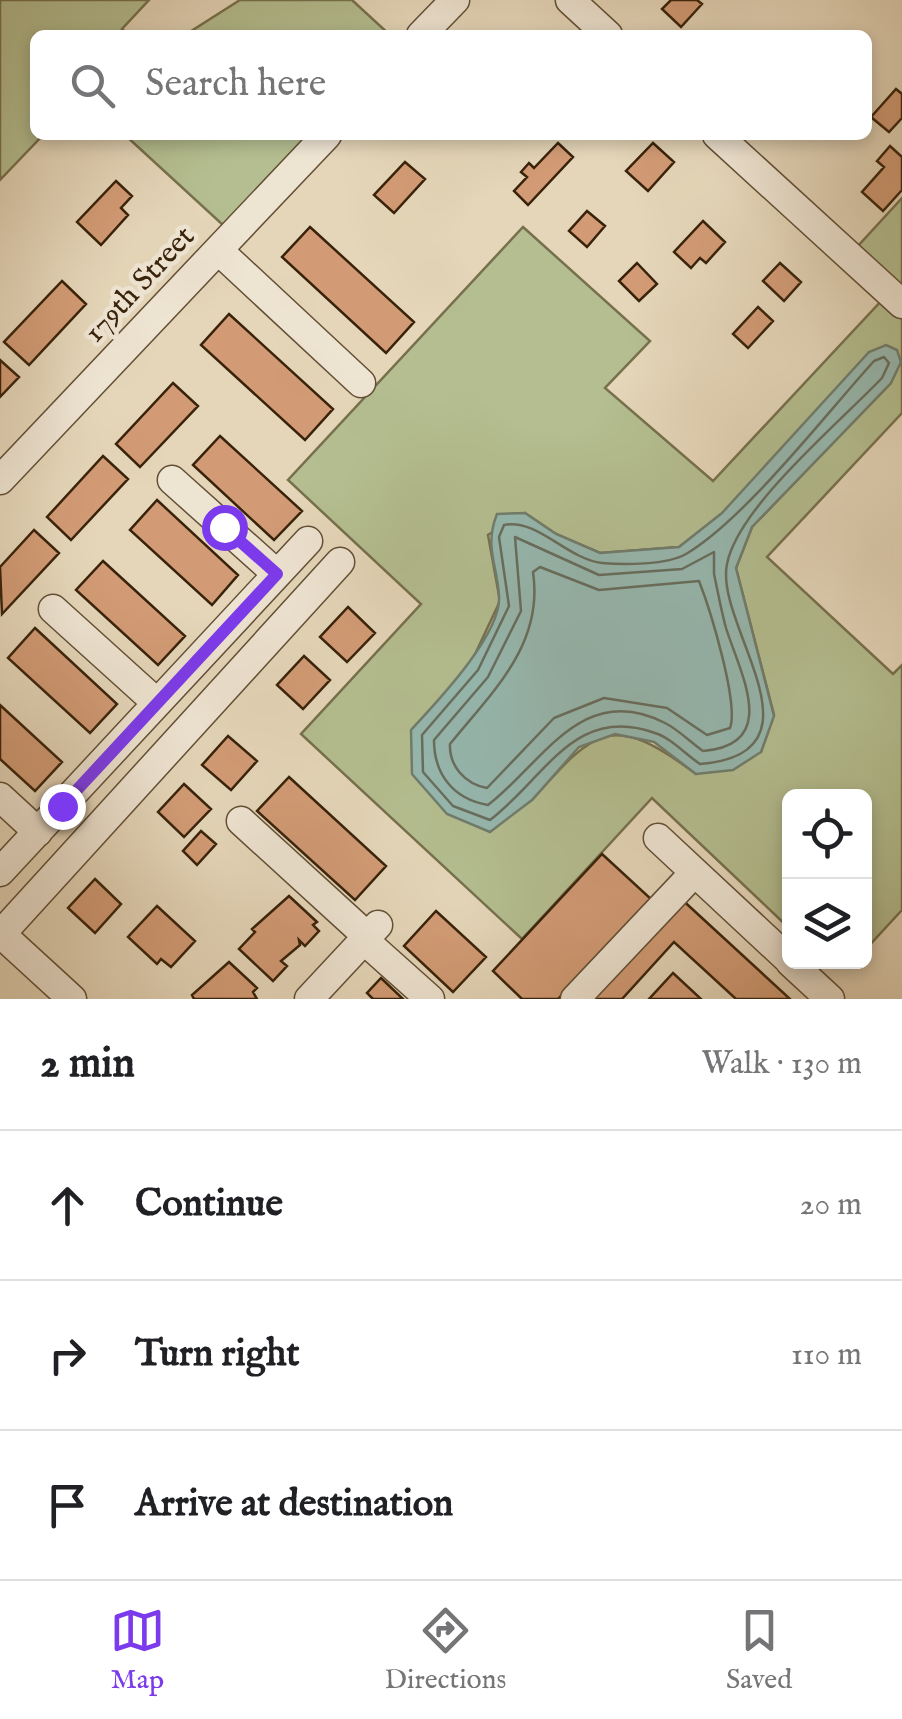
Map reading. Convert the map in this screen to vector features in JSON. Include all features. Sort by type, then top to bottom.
[{"type":"street","points":[[427,30],[454,0]]},
{"type":"street","points":[[570,0],[603,30]]},
{"type":"street","name":"179th Street","points":[[0,480],[322,140]]},
{"type":"street","points":[[722,140],[902,304]]},
{"type":"street","points":[[218,250],[361,383]]},
{"type":"street","points":[[172,480],[277,574]]},
{"type":"street","points":[[0,872],[308,541]]},
{"type":"street","points":[[72,999],[1,933],[340,562]]},
{"type":"street","points":[[53,609],[157,703]]},
{"type":"street","points":[[0,797],[38,832]]},
{"type":"street","points":[[241,821],[370,934],[430,999]]},
{"type":"street","points":[[658,838],[782,954]]},
{"type":"street","points":[[575,999],[694,873]]},
{"type":"street","points":[[309,999],[370,934]]},
{"type":"street","points":[[798,969],[830,999]]},
{"type":"green space","points":[[0,0],[149,0],[123,30],[30,30],[30,140],[38,140],[0,180]]},
{"type":"green space","points":[[240,0],[352,0],[385,30],[193,30]]},
{"type":"green space","points":[[130,140],[304,140],[224,226]]},
{"type":"green space","points":[[902,198],[902,287],[858,246]]},
{"type":"green space","points":[[523,227],[650,341],[605,388],[713,481],[884,298],[902,315],[902,413],[767,557],[893,674],[902,665],[902,910],[872,942],[872,789],[782,789],[782,921],[652,798],[522,939],[301,734],[421,604],[288,480]],"holes":[[[891,383],[752,527],[736,568],[774,715],[761,752],[696,774],[644,742],[607,736],[573,756],[532,800],[412,730],[470,665],[500,601],[488,535],[525,513],[556,534],[600,553],[679,547]]]},
{"type":"water","points":[[886,345],[897,350],[901,362],[891,383],[752,527],[736,568],[774,716],[761,752],[733,770],[696,774],[654,742],[615,734],[579,747],[532,800],[490,832],[447,814],[412,774],[411,730],[466,667],[497,612],[499,596],[491,546],[497,514],[525,513],[556,534],[600,553],[679,547],[722,513],[869,352]]},
{"type":"building","points":[[671,0],[697,0],[702,4],[681,27],[662,9]]},
{"type":"building","points":[[896,89],[902,94],[902,118],[889,132],[872,116]]},
{"type":"building","points":[[558,143],[573,157],[528,205],[514,191],[527,177],[521,172],[529,163],[534,168]]},
{"type":"building","points":[[653,143],[674,162],[648,191],[626,171]]},
{"type":"building","points":[[890,146],[902,157],[902,190],[883,211],[862,192],[884,167],[877,161]]},
{"type":"building","points":[[405,162],[425,179],[394,213],[374,195]]},
{"type":"building","points":[[116,181],[132,196],[121,208],[128,215],[101,245],[77,222]]},
{"type":"building","points":[[587,211],[605,226],[587,247],[569,231]]},
{"type":"building","points":[[703,221],[725,242],[706,263],[700,258],[691,268],[674,252]]},
{"type":"building","points":[[310,227],[414,322],[386,353],[282,257]]},
{"type":"building","points":[[637,263],[657,284],[639,301],[619,281]]},
{"type":"building","points":[[780,263],[801,282],[784,301],[763,281]]},
{"type":"building","points":[[62,281],[86,304],[29,365],[4,342]]},
{"type":"building","points":[[758,307],[773,321],[748,348],[733,334]]},
{"type":"building","points":[[229,314],[333,409],[305,440],[201,345]]},
{"type":"building","points":[[0,360],[19,377],[0,397]]},
{"type":"building","points":[[173,383],[198,406],[140,467],[116,444]]},
{"type":"building","points":[[220,436],[302,511],[274,540],[193,465]]},
{"type":"building","points":[[103,456],[128,479],[71,540],[47,517]]},
{"type":"building","points":[[157,500],[238,575],[212,605],[130,530]]},
{"type":"building","points":[[34,530],[59,553],[2,614],[0,567]]},
{"type":"building","points":[[103,561],[185,636],[158,665],[76,590]]},
{"type":"building","points":[[348,607],[375,633],[347,662],[320,637]]},
{"type":"building","points":[[35,628],[117,704],[90,733],[8,658]]},
{"type":"building","points":[[304,656],[330,680],[303,709],[277,685]]},
{"type":"building","points":[[0,705],[62,762],[35,791],[0,759]]},
{"type":"building","points":[[228,736],[257,761],[231,790],[202,765]]},
{"type":"building","points":[[289,777],[386,866],[355,900],[257,811]]},
{"type":"building","points":[[184,784],[211,809],[184,837],[158,812]]},
{"type":"building","points":[[201,831],[216,844],[197,865],[183,851]]},
{"type":"building","points":[[602,854],[651,899],[558,999],[522,999],[493,971]]},
{"type":"building","points":[[95,879],[121,904],[95,933],[68,908]]},
{"type":"building","points":[[677,895],[790,999],[736,999],[674,942],[622,999],[581,999]]},
{"type":"building","points":[[289,896],[317,922],[313,925],[319,931],[305,946],[299,940],[300,945],[281,961],[287,966],[273,981],[239,949],[255,932],[252,929]]},
{"type":"building","points":[[157,906],[195,941],[171,967],[161,959],[157,964],[128,937]]},
{"type":"building","points":[[436,911],[486,957],[453,992],[404,946]]},
{"type":"building","points":[[229,962],[257,988],[253,992],[257,999],[194,999],[192,995]]},
{"type":"building","points":[[673,973],[701,999],[649,999]]},
{"type":"building","points":[[381,978],[403,999],[373,999],[367,993]]},
{"type":"route","points":[[62,806],[277,574],[224,527]]}]
